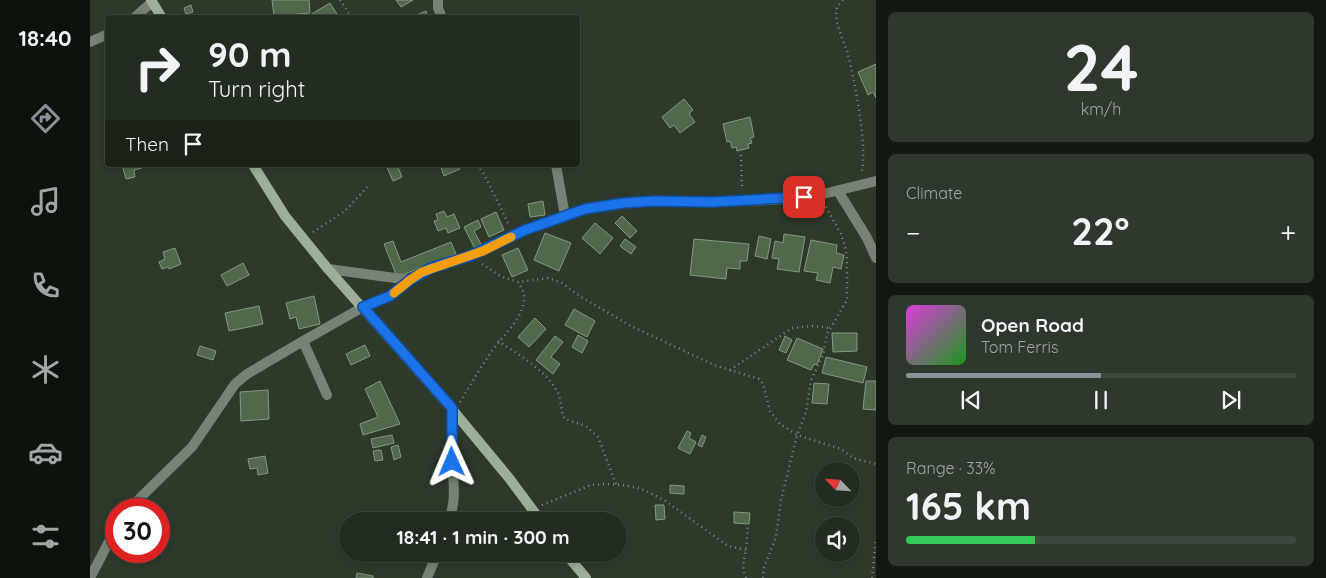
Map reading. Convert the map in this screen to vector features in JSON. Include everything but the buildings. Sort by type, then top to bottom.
[{"type":"main road","points":[[152,1],[160,15]]},
{"type":"main road","points":[[254,167],[286,216],[328,270],[453,410],[509,478],[534,512]]},
{"type":"main road","points":[[573,562],[586,578]]},
{"type":"street","points":[[438,0],[441,15]]},
{"type":"street","points":[[137,15],[152,1]]},
{"type":"street","points":[[90,42],[105,35]]},
{"type":"street","points":[[556,167],[565,216]]},
{"type":"street","points":[[140,498],[192,447],[235,384],[247,374],[363,307],[390,296],[410,280],[431,268],[470,256],[514,235],[593,207],[623,203],[773,200],[819,195],[876,182]]},
{"type":"street","points":[[838,191],[867,238],[876,258]]},
{"type":"street","points":[[328,270],[410,280]]},
{"type":"street","points":[[302,341],[327,395]]},
{"type":"street","points":[[453,410],[452,455],[455,494],[453,512]]},
{"type":"street","points":[[90,578],[105,549]]},
{"type":"street","points":[[427,578],[434,562]]},
{"type":"path","points":[[340,0],[350,15]]},
{"type":"path","points":[[843,0],[838,6],[836,13],[848,53],[858,111],[864,156],[860,186]]},
{"type":"path","points":[[741,155],[743,200]]},
{"type":"path","points":[[479,167],[484,174],[514,235]]},
{"type":"path","points":[[303,238],[345,211],[370,184]]},
{"type":"path","points":[[763,578],[764,568],[774,546],[781,500],[797,435],[806,412],[811,380],[823,355],[826,337],[830,328],[847,300],[847,261],[841,234],[819,195]]},
{"type":"path","points":[[470,256],[500,276],[518,282],[548,278],[562,283],[581,297],[631,326],[714,365],[755,378],[762,382],[770,412],[780,424],[797,435],[841,449],[853,458],[876,464]]},
{"type":"path","points":[[453,410],[498,341],[514,323],[521,311],[524,292],[518,282]]},
{"type":"path","points":[[730,370],[792,328],[814,326],[830,328]]},
{"type":"path","points":[[498,341],[525,359],[553,385],[558,394],[565,419],[586,426],[598,437],[616,484]]},
{"type":"path","points":[[531,508],[558,500],[591,486],[616,484],[642,489],[664,500],[728,546],[746,550]]},
{"type":"path","points":[[746,578],[743,572],[743,563],[748,525]]},
{"type":"path","points":[[872,578],[876,539]]},
{"type":"slow traffic","points":[[394,293],[422,272],[483,251],[511,237]]},
{"type":"route","points":[[452,462],[452,408],[363,307],[397,292],[410,280],[431,268],[460,260],[525,230],[593,207],[654,201],[711,202],[804,197]]}]
